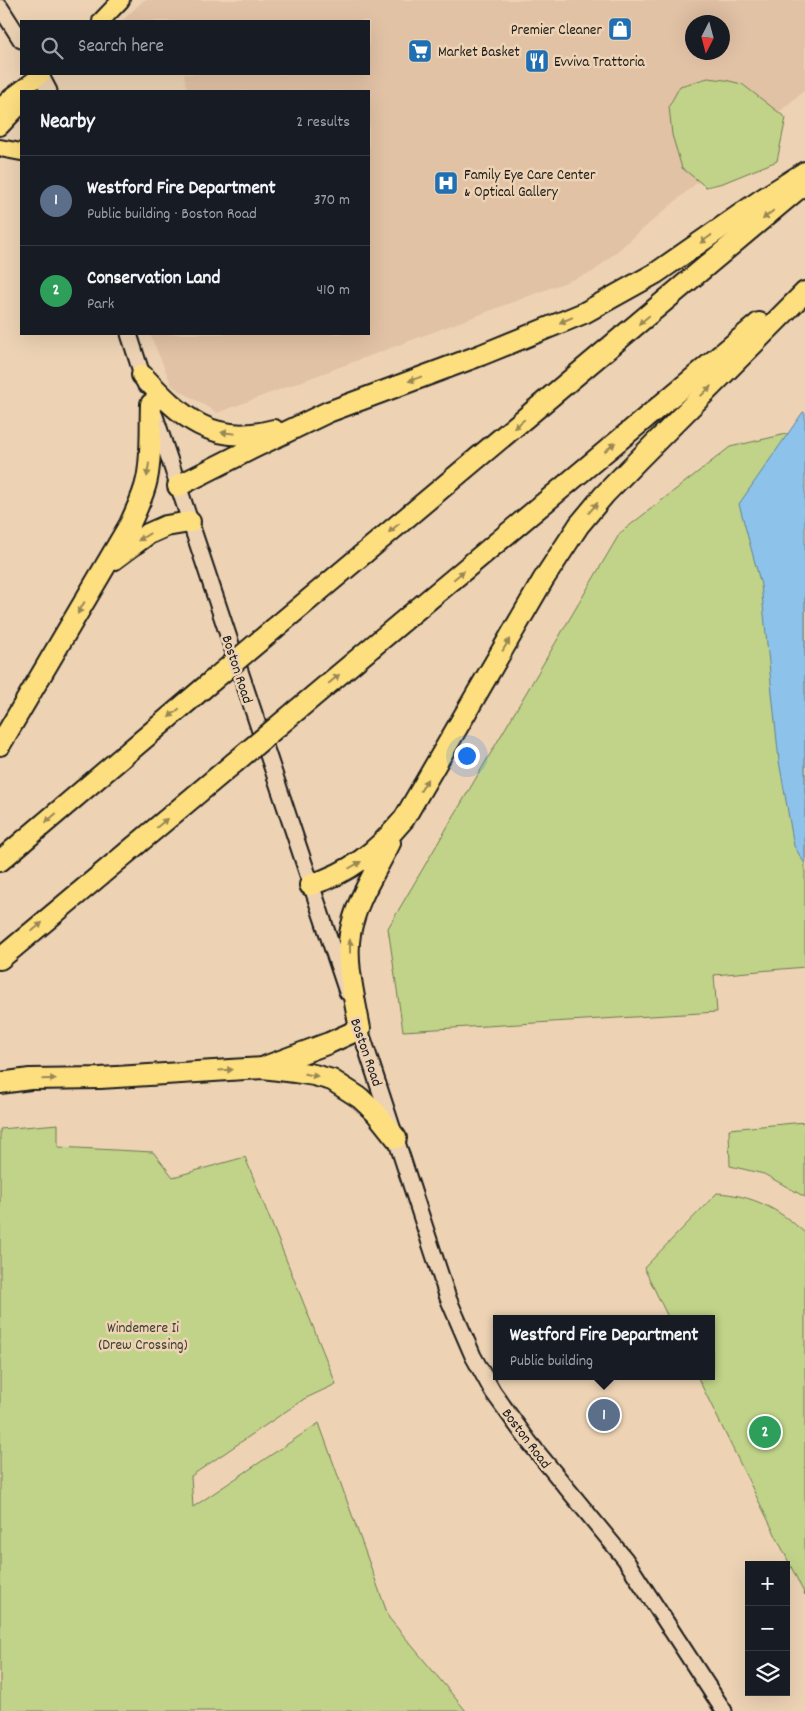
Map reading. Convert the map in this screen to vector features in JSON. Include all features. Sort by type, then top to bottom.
[{"type":"highway","points":[[178,486],[328,412],[481,355],[584,313],[656,273],[761,200],[805,172]]},
{"type":"highway","points":[[0,861],[805,183]]},
{"type":"highway","points":[[0,959],[805,285]]},
{"type":"highway","points":[[263,1068],[360,1029],[350,966],[350,935],[356,910],[398,826],[419,794],[542,580],[579,525],[640,458],[805,292]]},
{"type":"highway","points":[[142,375],[166,400],[201,427],[220,432],[246,435],[265,433],[310,421]]},
{"type":"highway","points":[[0,745],[130,524],[147,482],[150,457],[151,404]]},
{"type":"highway","points":[[105,566],[148,534],[166,526],[190,522]]},
{"type":"highway","points":[[310,885],[337,875],[362,861],[385,841],[398,826]]},
{"type":"highway","points":[[0,1083],[30,1079],[100,1078],[263,1068],[314,1075],[332,1080],[360,1098],[376,1113],[396,1138]]},
{"type":"main road","points":[[102,20],[121,0]]},
{"type":"main road","points":[[0,7],[20,38]]},
{"type":"main road","points":[[31,90],[40,75]]},
{"type":"main road","points":[[20,90],[40,75]]},
{"type":"main road","points":[[41,75],[49,90]]},
{"type":"main road","points":[[0,108],[20,90]]},
{"type":"main road","points":[[0,126],[20,106]]},
{"type":"main road","points":[[0,148],[20,152]]},
{"type":"main road","name":"Boston Road","points":[[129,335],[310,885],[360,1029],[451,1305],[473,1356],[493,1392],[529,1442],[624,1559],[724,1711]]},
{"type":"shaded area","points":[[144,0],[805,0],[805,90],[593,272],[217,413],[172,386],[150,335],[370,335],[370,90],[187,90],[184,75],[370,75],[370,20],[123,20]]},
{"type":"green space","points":[[708,78],[742,84],[786,118],[777,161],[723,183],[706,187],[682,168],[672,135],[669,106],[680,86]]},
{"type":"green space","points":[[795,432],[805,602],[805,967],[714,975],[717,1012],[403,1031],[388,928],[620,533],[730,447]]},
{"type":"green space","points":[[805,1122],[805,1197],[764,1174],[730,1166],[729,1129]]},
{"type":"green space","name":"Windemere Ii (Drew Crossing)","points":[[58,1124],[58,1147],[153,1152],[173,1177],[245,1157],[336,1384],[304,1399],[191,1476],[193,1507],[319,1423],[389,1618],[466,1711],[0,1711],[0,1129]]},
{"type":"green space","points":[[717,1193],[753,1200],[775,1210],[805,1233],[805,1595],[790,1561],[788,1561],[699,1380],[715,1380],[715,1315],[667,1315],[644,1268]]},
{"type":"water","points":[[803,412],[805,413],[805,864],[794,846],[779,761],[761,585],[739,504]]},
{"type":"place","name":"Premier Cleaner","points":[[620,29]]},
{"type":"place","name":"Market Basket","points":[[420,51]]},
{"type":"place","name":"Evviva Trattoria","points":[[537,61]]},
{"type":"place","name":"Family Eye Care Center & Optical Gallery","points":[[446,183]]},
{"type":"place","name":"Westford Fire Department","points":[[604,1415]]},
{"type":"place","name":"Conservation Land","points":[[765,1432]]}]
